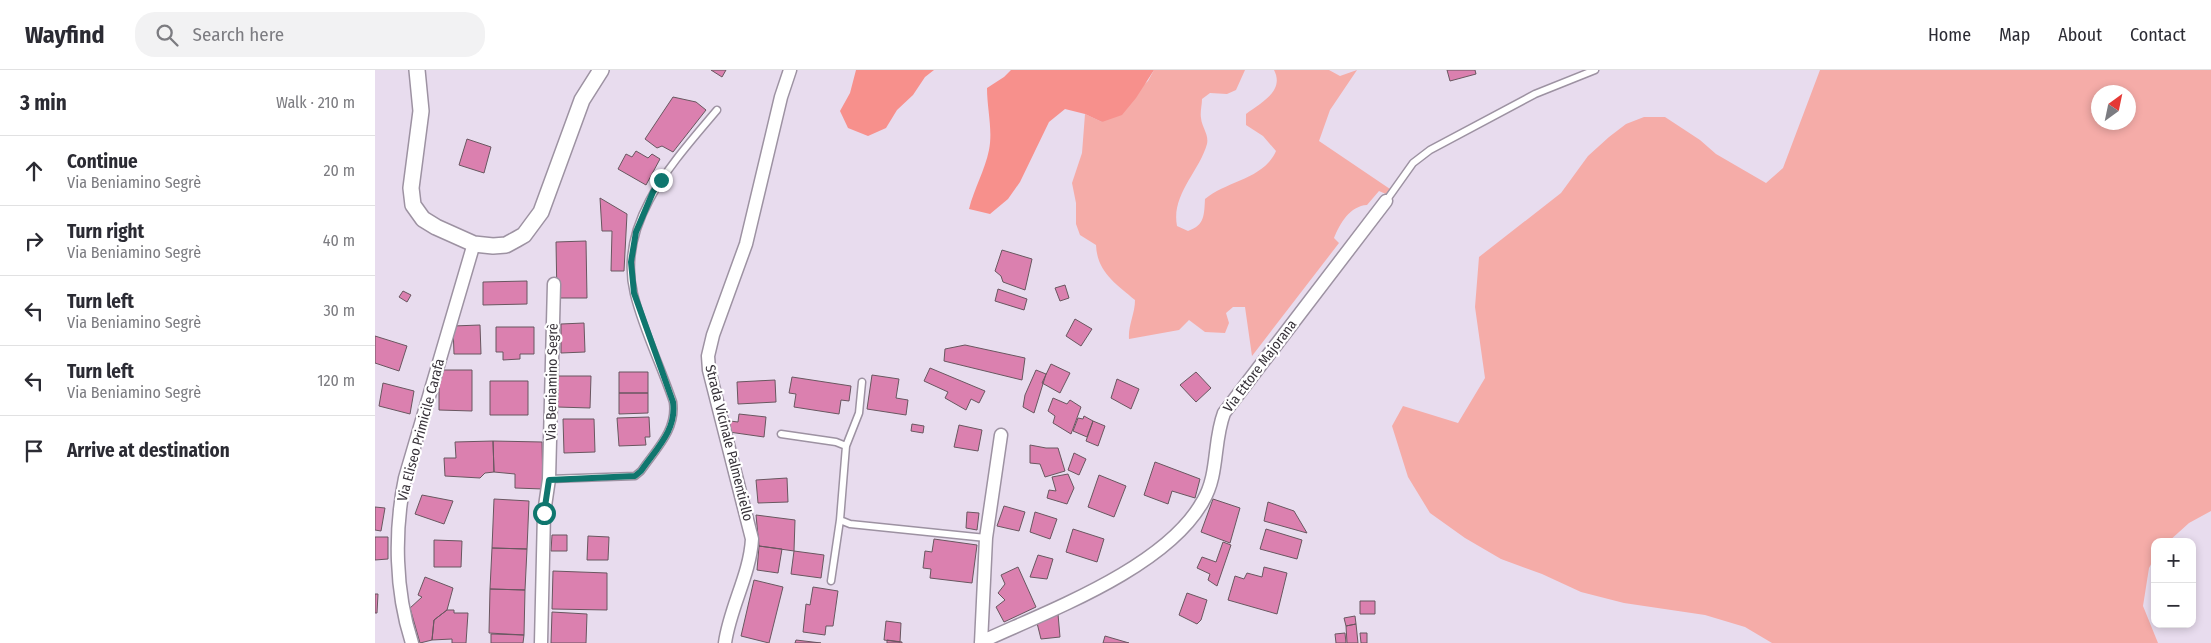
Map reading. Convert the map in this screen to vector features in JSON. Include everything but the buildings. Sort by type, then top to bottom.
[{"type":"street","points":[[417,70],[421,111],[411,188],[413,205],[423,219],[436,227],[474,244],[493,246],[506,245],[524,235],[541,212],[582,100],[601,70]]},
{"type":"street","name":"Strada Vicinale Palmentiello","points":[[725,643],[728,627],[751,556],[752,538],[716,398],[708,356],[713,335],[746,244],[781,97],[790,70]]},
{"type":"street","name":"Via Ettore Majorana","points":[[981,642],[1079,597],[1143,562],[1195,515],[1211,484],[1219,430],[1224,413],[1386,200]]},
{"type":"street","name":"Via Eliseo Primicile Carafa","points":[[412,643],[405,616],[398,543],[400,502],[405,478],[472,250]]},
{"type":"street","name":"Via Beniamino Segrè","points":[[541,643],[544,513],[549,480],[554,284]]},
{"type":"street","points":[[981,642],[986,538],[1001,435]]},
{"type":"lane","points":[[1386,200],[1413,163],[1430,150],[1535,94],[1595,70]]},
{"type":"lane","points":[[549,480],[635,476],[641,471],[671,427],[674,418],[673,402],[634,293],[631,262],[636,232],[653,192],[675,160],[717,110]]},
{"type":"lane","points":[[831,581],[846,446],[859,413],[862,382]]},
{"type":"lane","points":[[781,434],[836,442],[846,446]]},
{"type":"lane","points":[[839,520],[850,524],[986,538]]},
{"type":"shaded area","points":[[856,70],[934,70],[925,77],[913,95],[897,110],[886,128],[868,136],[848,128],[840,111],[850,93]]},
{"type":"shaded area","points":[[1011,70],[1154,70],[1136,98],[1122,115],[1102,122],[1085,114],[1065,109],[1049,122],[1020,182],[1008,199],[990,214],[969,209],[989,150],[987,88]]},
{"type":"shaded area","points":[[1154,70],[1245,70],[1236,90],[1227,94],[1210,93],[1202,99],[1201,118],[1207,137],[1207,144],[1182,194],[1176,215],[1177,226],[1188,231],[1198,226],[1203,219],[1205,199],[1263,168],[1276,151],[1263,136],[1246,125],[1246,114],[1270,96],[1274,90],[1277,77],[1274,70],[1329,70],[1340,76],[1357,70],[1330,110],[1319,141],[1390,189],[1386,194],[1379,191],[1367,205],[1356,208],[1346,216],[1334,238],[1339,243],[1252,356],[1245,307],[1233,307],[1226,313],[1229,323],[1225,333],[1205,332],[1189,320],[1179,330],[1129,339],[1135,300],[1109,277],[1100,263],[1096,245],[1080,235],[1076,224],[1076,203],[1072,183],[1082,153],[1085,114],[1102,122],[1148,81]]},
{"type":"shaded area","points":[[1820,70],[2211,70],[2211,511],[2189,523],[2172,538],[2151,538],[2151,564],[2143,606],[2158,643],[1772,643],[1745,627],[1705,615],[1624,603],[1581,592],[1542,574],[1501,559],[1465,538],[1430,513],[1408,477],[1392,426],[1403,406],[1458,423],[1485,378],[1475,307],[1479,257],[1561,193],[1588,156],[1609,137],[1626,124],[1644,117],[1665,117],[1700,140],[1716,154],[1766,183],[1783,168]]},
{"type":"route","points":[[544,513],[549,480],[633,477],[641,471],[671,427],[674,418],[673,402],[634,293],[631,262],[636,232],[653,192],[661,180]]}]
